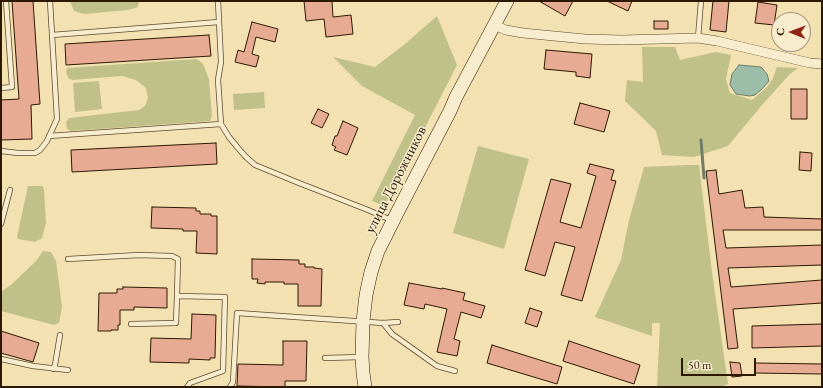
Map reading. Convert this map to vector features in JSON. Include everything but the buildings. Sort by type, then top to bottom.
[{"type":"main road","name":"улица Дорожников","points":[[365,387],[362,357],[363,321],[371,272],[378,251],[392,221],[507,1]]},
{"type":"street","points":[[494,25],[506,30],[518,32],[585,39],[622,40],[698,38],[822,64]]},
{"type":"lane","points":[[1,88],[12,87],[6,1]]},
{"type":"lane","points":[[1,151],[35,153],[40,150],[57,119],[50,1]]},
{"type":"lane","points":[[218,1],[221,62],[218,80],[221,124],[229,137],[255,165],[392,221]]},
{"type":"lane","points":[[698,38],[701,1]]},
{"type":"lane","points":[[52,35],[219,22]]},
{"type":"lane","points":[[49,136],[221,124]]},
{"type":"lane","points":[[1,224],[10,190]]},
{"type":"lane","points":[[68,259],[139,254],[172,256],[178,259],[176,323],[131,324]]},
{"type":"lane","points":[[177,296],[225,297],[223,371],[190,383],[187,387]]},
{"type":"lane","points":[[230,387],[233,382],[238,313],[383,323],[398,322]]},
{"type":"lane","points":[[383,323],[392,334],[437,366],[455,371]]},
{"type":"lane","points":[[53,369],[60,335]]},
{"type":"lane","points":[[325,358],[362,357]]},
{"type":"lane","points":[[1,359],[33,366],[68,370]]},
{"type":"green space","points":[[70,1],[139,1],[138,7],[128,10],[84,14],[74,11]]},
{"type":"green space","points":[[437,16],[457,65],[385,206],[372,201],[415,115],[362,86],[333,57],[375,67],[405,44]]},
{"type":"green space","points":[[642,47],[675,47],[680,60],[716,52],[731,55],[726,79],[730,93],[752,100],[767,87],[773,78],[777,67],[798,68],[790,74],[762,105],[728,146],[694,157],[662,155],[656,131],[625,101],[627,80],[643,82]]},
{"type":"green space","points":[[197,59],[203,64],[209,79],[212,116],[210,121],[71,131],[67,129],[66,122],[69,118],[139,110],[145,106],[148,98],[146,88],[136,80],[122,76],[72,80],[68,78],[66,72],[67,68]]},
{"type":"green space","points":[[99,81],[102,109],[75,112],[73,83]]},
{"type":"green space","points":[[264,92],[265,108],[234,110],[233,94]]},
{"type":"green space","points":[[478,146],[529,159],[504,249],[453,233]]},
{"type":"green space","points":[[699,165],[728,384],[720,387],[657,387],[660,323],[652,323],[652,336],[595,317],[621,260],[629,220],[644,167]]},
{"type":"green space","points":[[28,186],[42,186],[44,189],[46,223],[42,238],[35,242],[18,239],[17,237]]},
{"type":"green space","points":[[43,251],[51,252],[56,261],[62,307],[59,323],[54,325],[1,311],[2,291],[12,284],[36,261]]},
{"type":"shaded area","points":[[739,65],[761,67],[767,74],[769,81],[755,95],[750,96],[736,94],[730,85],[732,74]]},
{"type":"waterway","points":[[701,140],[704,178]]}]
